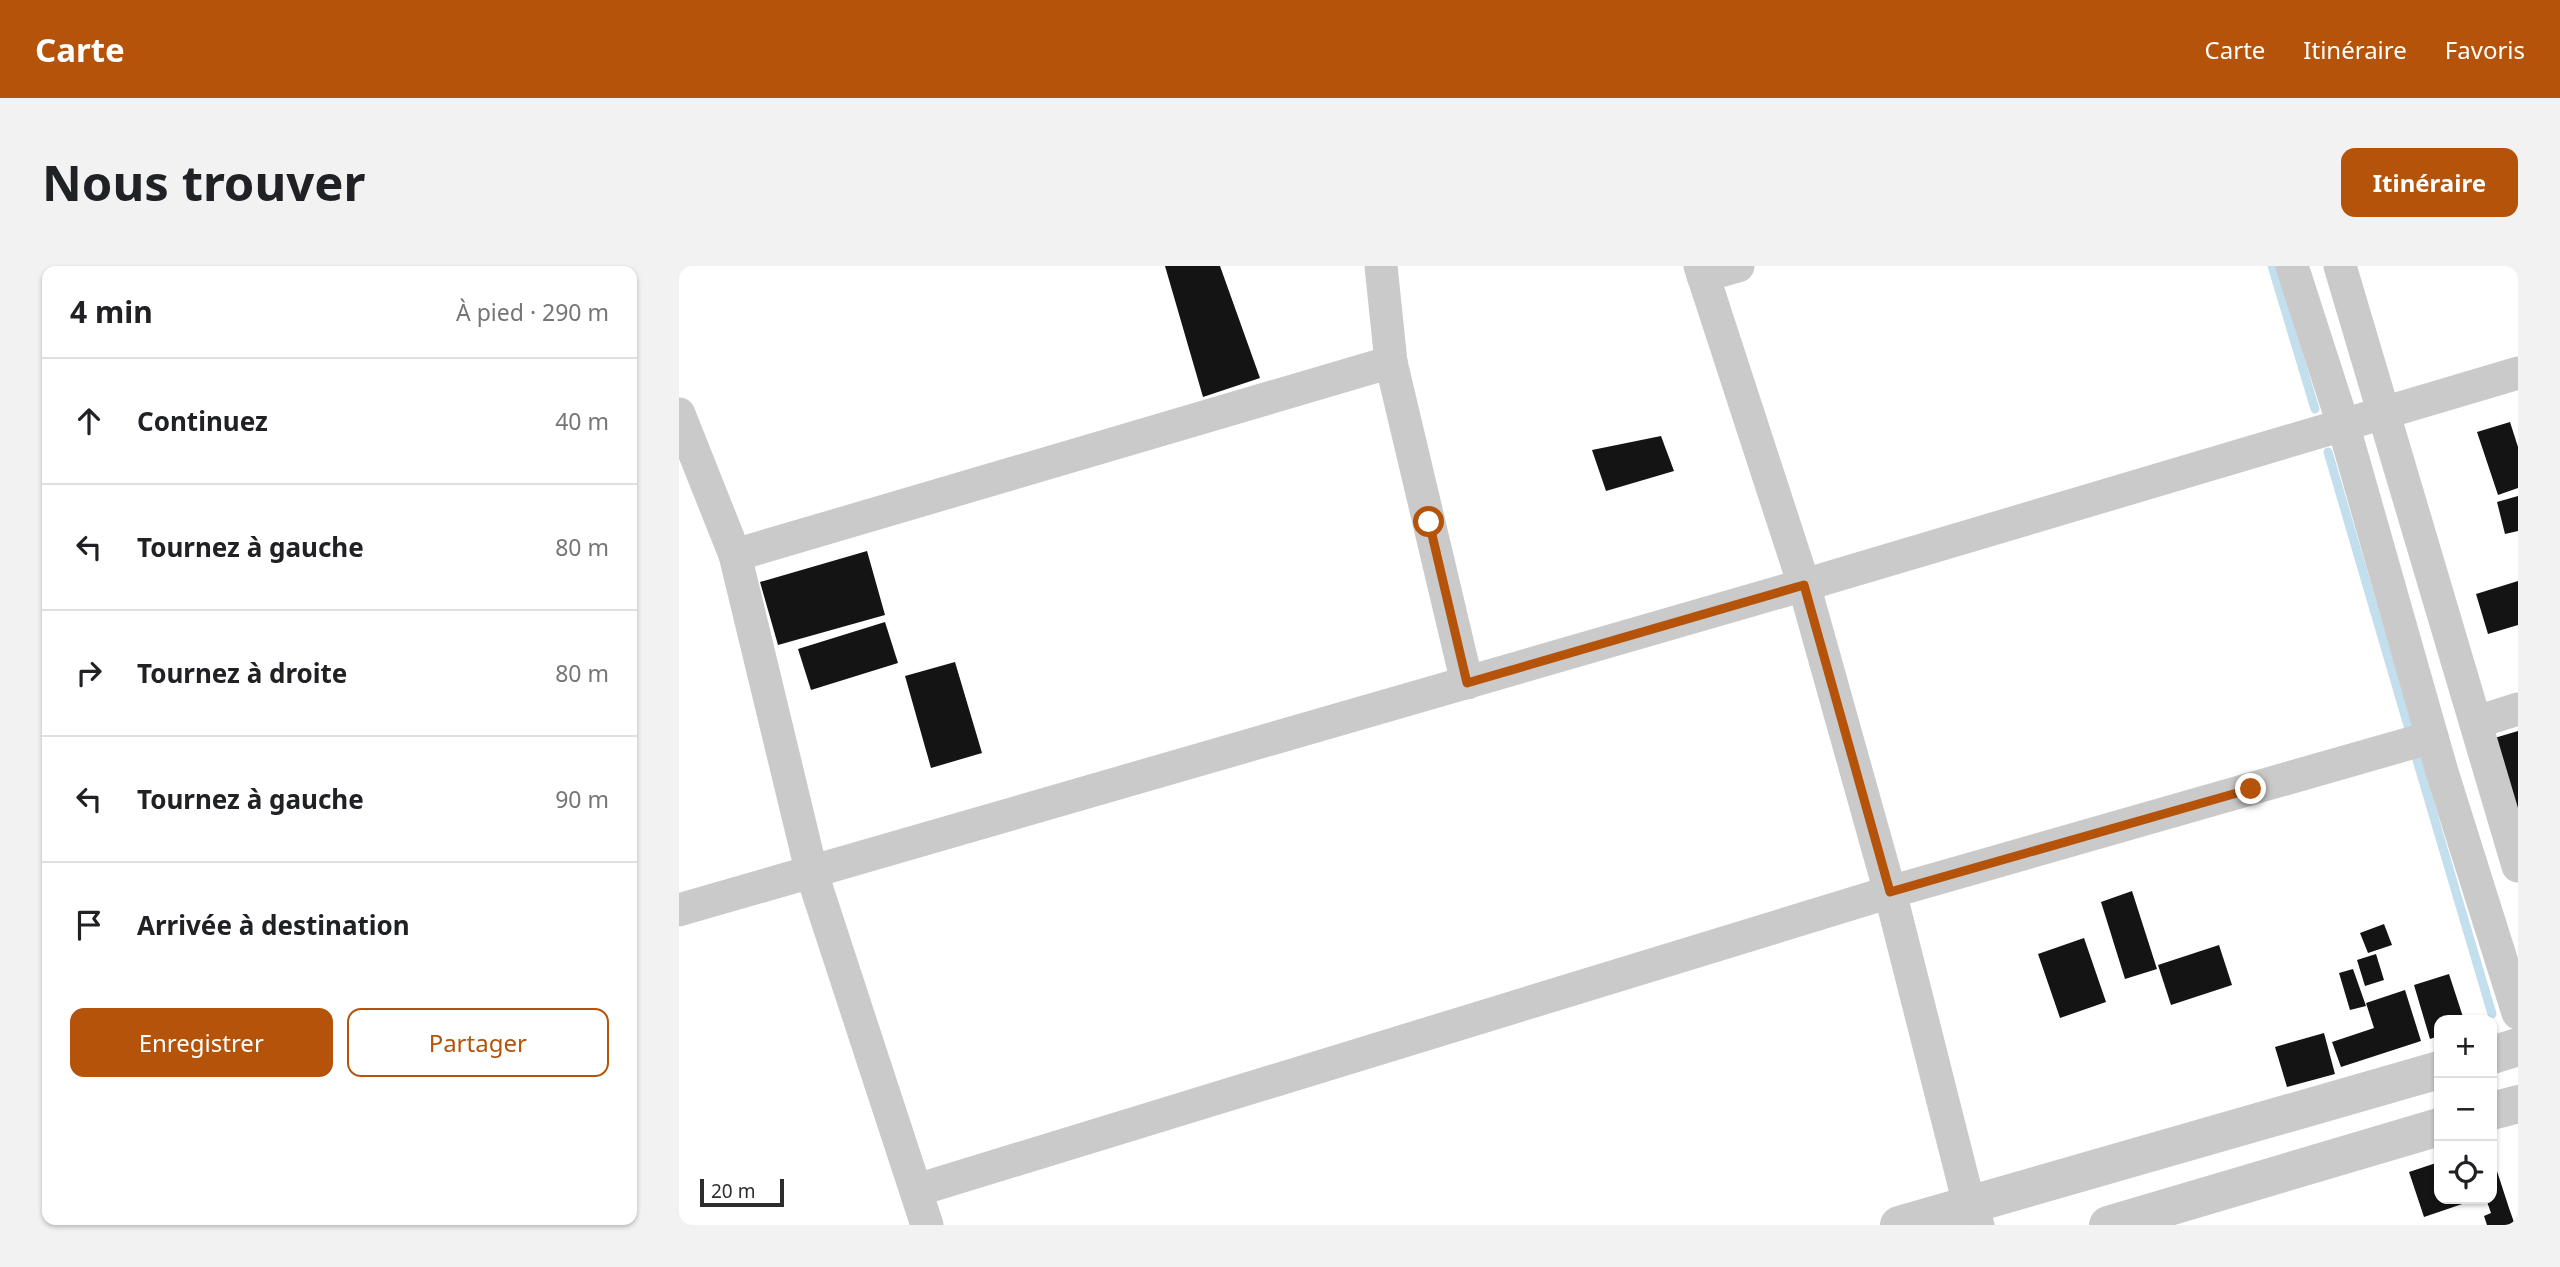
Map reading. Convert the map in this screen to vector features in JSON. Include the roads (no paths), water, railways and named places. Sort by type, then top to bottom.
[{"type":"street","points":[[1381,266],[1391,362],[1467,683]]},
{"type":"street","points":[[1738,266],[1701,271],[1804,585],[1890,892],[1974,1214]]},
{"type":"street","points":[[2292,266],[2343,424],[2432,737],[2518,1013]]},
{"type":"street","points":[[2340,266],[2477,722],[2484,759],[2518,866]]},
{"type":"street","points":[[735,555],[1391,362]]},
{"type":"street","points":[[679,910],[812,874],[1804,585],[2518,373]]},
{"type":"street","points":[[679,414],[735,555],[812,874],[927,1225]]},
{"type":"street","points":[[2477,722],[2518,709]]},
{"type":"street","points":[[917,1190],[1890,892],[2432,737]]},
{"type":"street","points":[[2497,1053],[2518,1047]]},
{"type":"street","points":[[1899,1225],[1974,1214],[2434,1072]]},
{"type":"street","points":[[2497,1110],[2518,1104]]},
{"type":"street","points":[[2108,1225],[2434,1128]]},
{"type":"waterway","points":[[2272,266],[2315,409]]},
{"type":"waterway","points":[[2328,452],[2411,736]]},
{"type":"waterway","points":[[2414,750],[2492,1014]]}]
